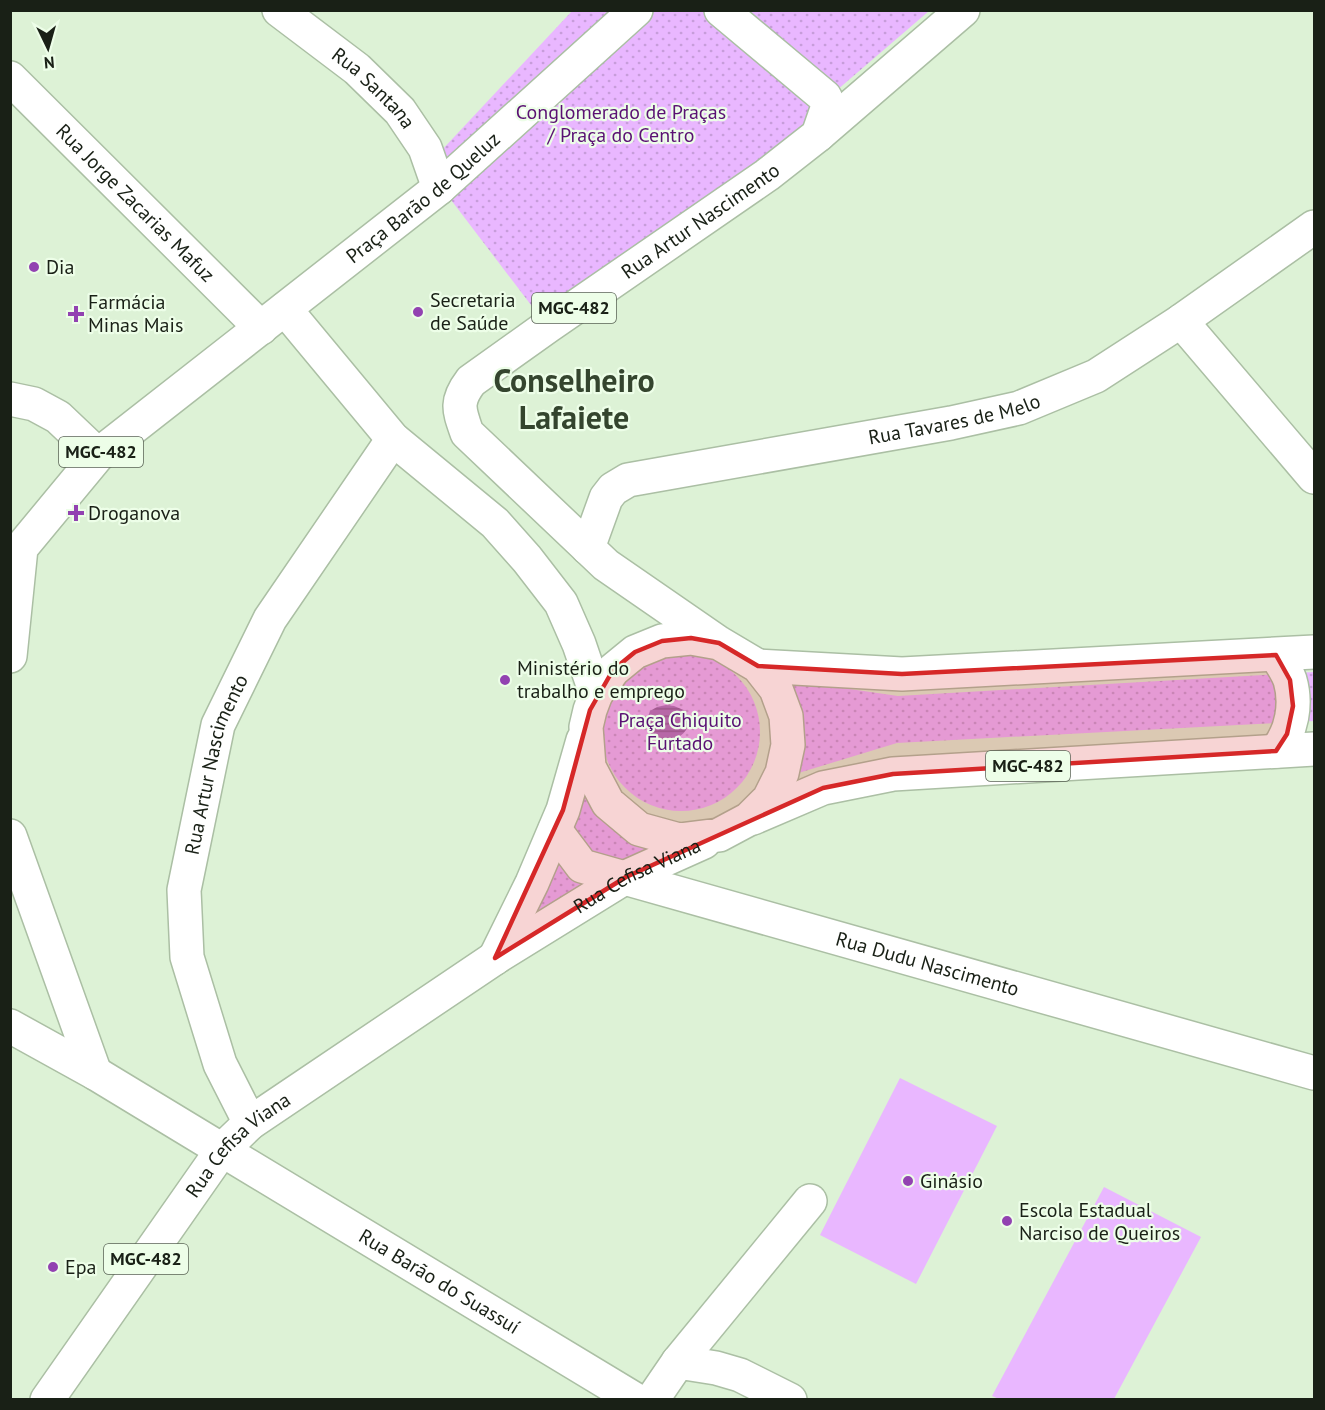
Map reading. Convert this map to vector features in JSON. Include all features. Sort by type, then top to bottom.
[{"type":"main road","name":"Rua Santana","points":[[279,10],[357,69],[400,111],[425,148],[439,188]]},
{"type":"main road","name":"Praça Barão de Queluz","points":[[273,318],[439,188],[636,10]]},
{"type":"main road","points":[[721,10],[825,97],[827,109],[818,135]]},
{"type":"main road","name":"Rua Artur Nascimento","points":[[588,548],[466,433],[459,410],[462,393],[471,381],[767,175],[818,135],[963,10]]},
{"type":"main road","name":"Rua Jorge Zacarias Mafuz","points":[[10,78],[273,318],[393,439],[495,523],[561,603],[596,693]]},
{"type":"main road","name":"Rua Tavares de Melo","points":[[588,548],[606,498],[613,489],[628,480],[951,423],[1019,408],[1096,376],[1181,321],[1314,226]]},
{"type":"main road","name":"MGC-482","points":[[12,637],[16,553],[98,455],[273,318]]},
{"type":"main road","points":[[1181,321],[1314,477]]},
{"type":"main road","points":[[10,399],[34,404],[58,417],[98,455]]},
{"type":"main road","name":"Rua Artur Nascimento","points":[[238,1142],[220,1064],[187,957],[184,890],[213,747],[218,725],[270,619],[393,439]]},
{"type":"main road","name":"MGC-482","points":[[588,548],[606,566],[719,643],[758,666],[776,690],[786,716],[788,745],[782,773],[769,799],[748,819]]},
{"type":"main road","name":"MGC-482","points":[[719,643],[691,638],[662,641],[635,652],[613,670],[596,693],[586,727],[589,767],[608,803],[639,829],[679,840],[719,835],[748,819],[823,788],[892,774],[1314,749]]},
{"type":"main road","name":"MGC-482","points":[[758,666],[902,674],[1314,652]]},
{"type":"main road","points":[[1276,655],[1290,680],[1293,706],[1287,734],[1276,751]]},
{"type":"main road","name":"Rua Cefisa Viana","points":[[495,958],[532,883],[563,810],[586,727]]},
{"type":"main road","name":"Rua Dudu Nascimento","points":[[555,830],[582,866],[1314,1072]]},
{"type":"main road","name":"Rua Cefisa Viana","points":[[47,1400],[238,1142],[495,958],[626,877],[719,835]]},
{"type":"main road","points":[[10,836],[95,1073]]},
{"type":"main road","name":"Rua Barão do Suassuí","points":[[10,1026],[95,1073],[238,1142],[636,1400]]},
{"type":"main road","points":[[651,1400],[678,1362],[810,1201]]},
{"type":"main road","points":[[678,1362],[740,1374],[790,1400]]},
{"type":"highlighted area","points":[[691,638],[719,643],[758,666],[902,674],[1276,655],[1290,680],[1293,706],[1287,734],[1276,751],[893,774],[823,788],[626,877],[495,958],[563,810],[590,710],[613,670],[635,652],[662,641]]},
{"type":"green space","name":"Conglomerado de Praças / Praça do Centro","points":[[572,11],[929,11],[808,115],[814,122],[553,334],[426,167]]},
{"type":"green space","name":"Praça Chiquito Furtado","points":[[681,653],[711,659],[737,676],[754,702],[760,732],[754,762],[737,788],[711,805],[681,811],[651,805],[625,788],[608,762],[602,732],[608,702],[625,676],[651,659]]},
{"type":"green space","points":[[1314,672],[1314,721],[897,743],[782,778],[774,678],[898,696]]},
{"type":"green space","points":[[586,768],[662,841],[506,942]]},
{"type":"green space","name":"Ginásio","points":[[900,1078],[997,1126],[916,1284],[820,1235]]},
{"type":"green space","points":[[1104,1187],[1201,1237],[1114,1399],[999,1399],[992,1396]]},
{"type":"shaded area","points":[[666,705],[686,711],[690,723],[683,734],[669,740],[651,734],[646,722],[650,711]]},
{"type":"place","name":"Dia","points":[[34,267]]},
{"type":"place","name":"Secretaria de Saúde","points":[[418,312]]},
{"type":"place","name":"Farmácia Minas Mais","points":[[76,314]]},
{"type":"place","name":"Droganova","points":[[76,513]]},
{"type":"place","name":"Ministério do trabalho e emprego","points":[[505,680]]},
{"type":"place","name":"Ginásio","points":[[908,1181]]},
{"type":"place","name":"Escola Estadual Narciso de Queiros","points":[[1007,1221]]},
{"type":"place","name":"Epa","points":[[53,1267]]},
{"type":"district","name":"Conselheiro Lafaiete","points":[[574,400]]}]
